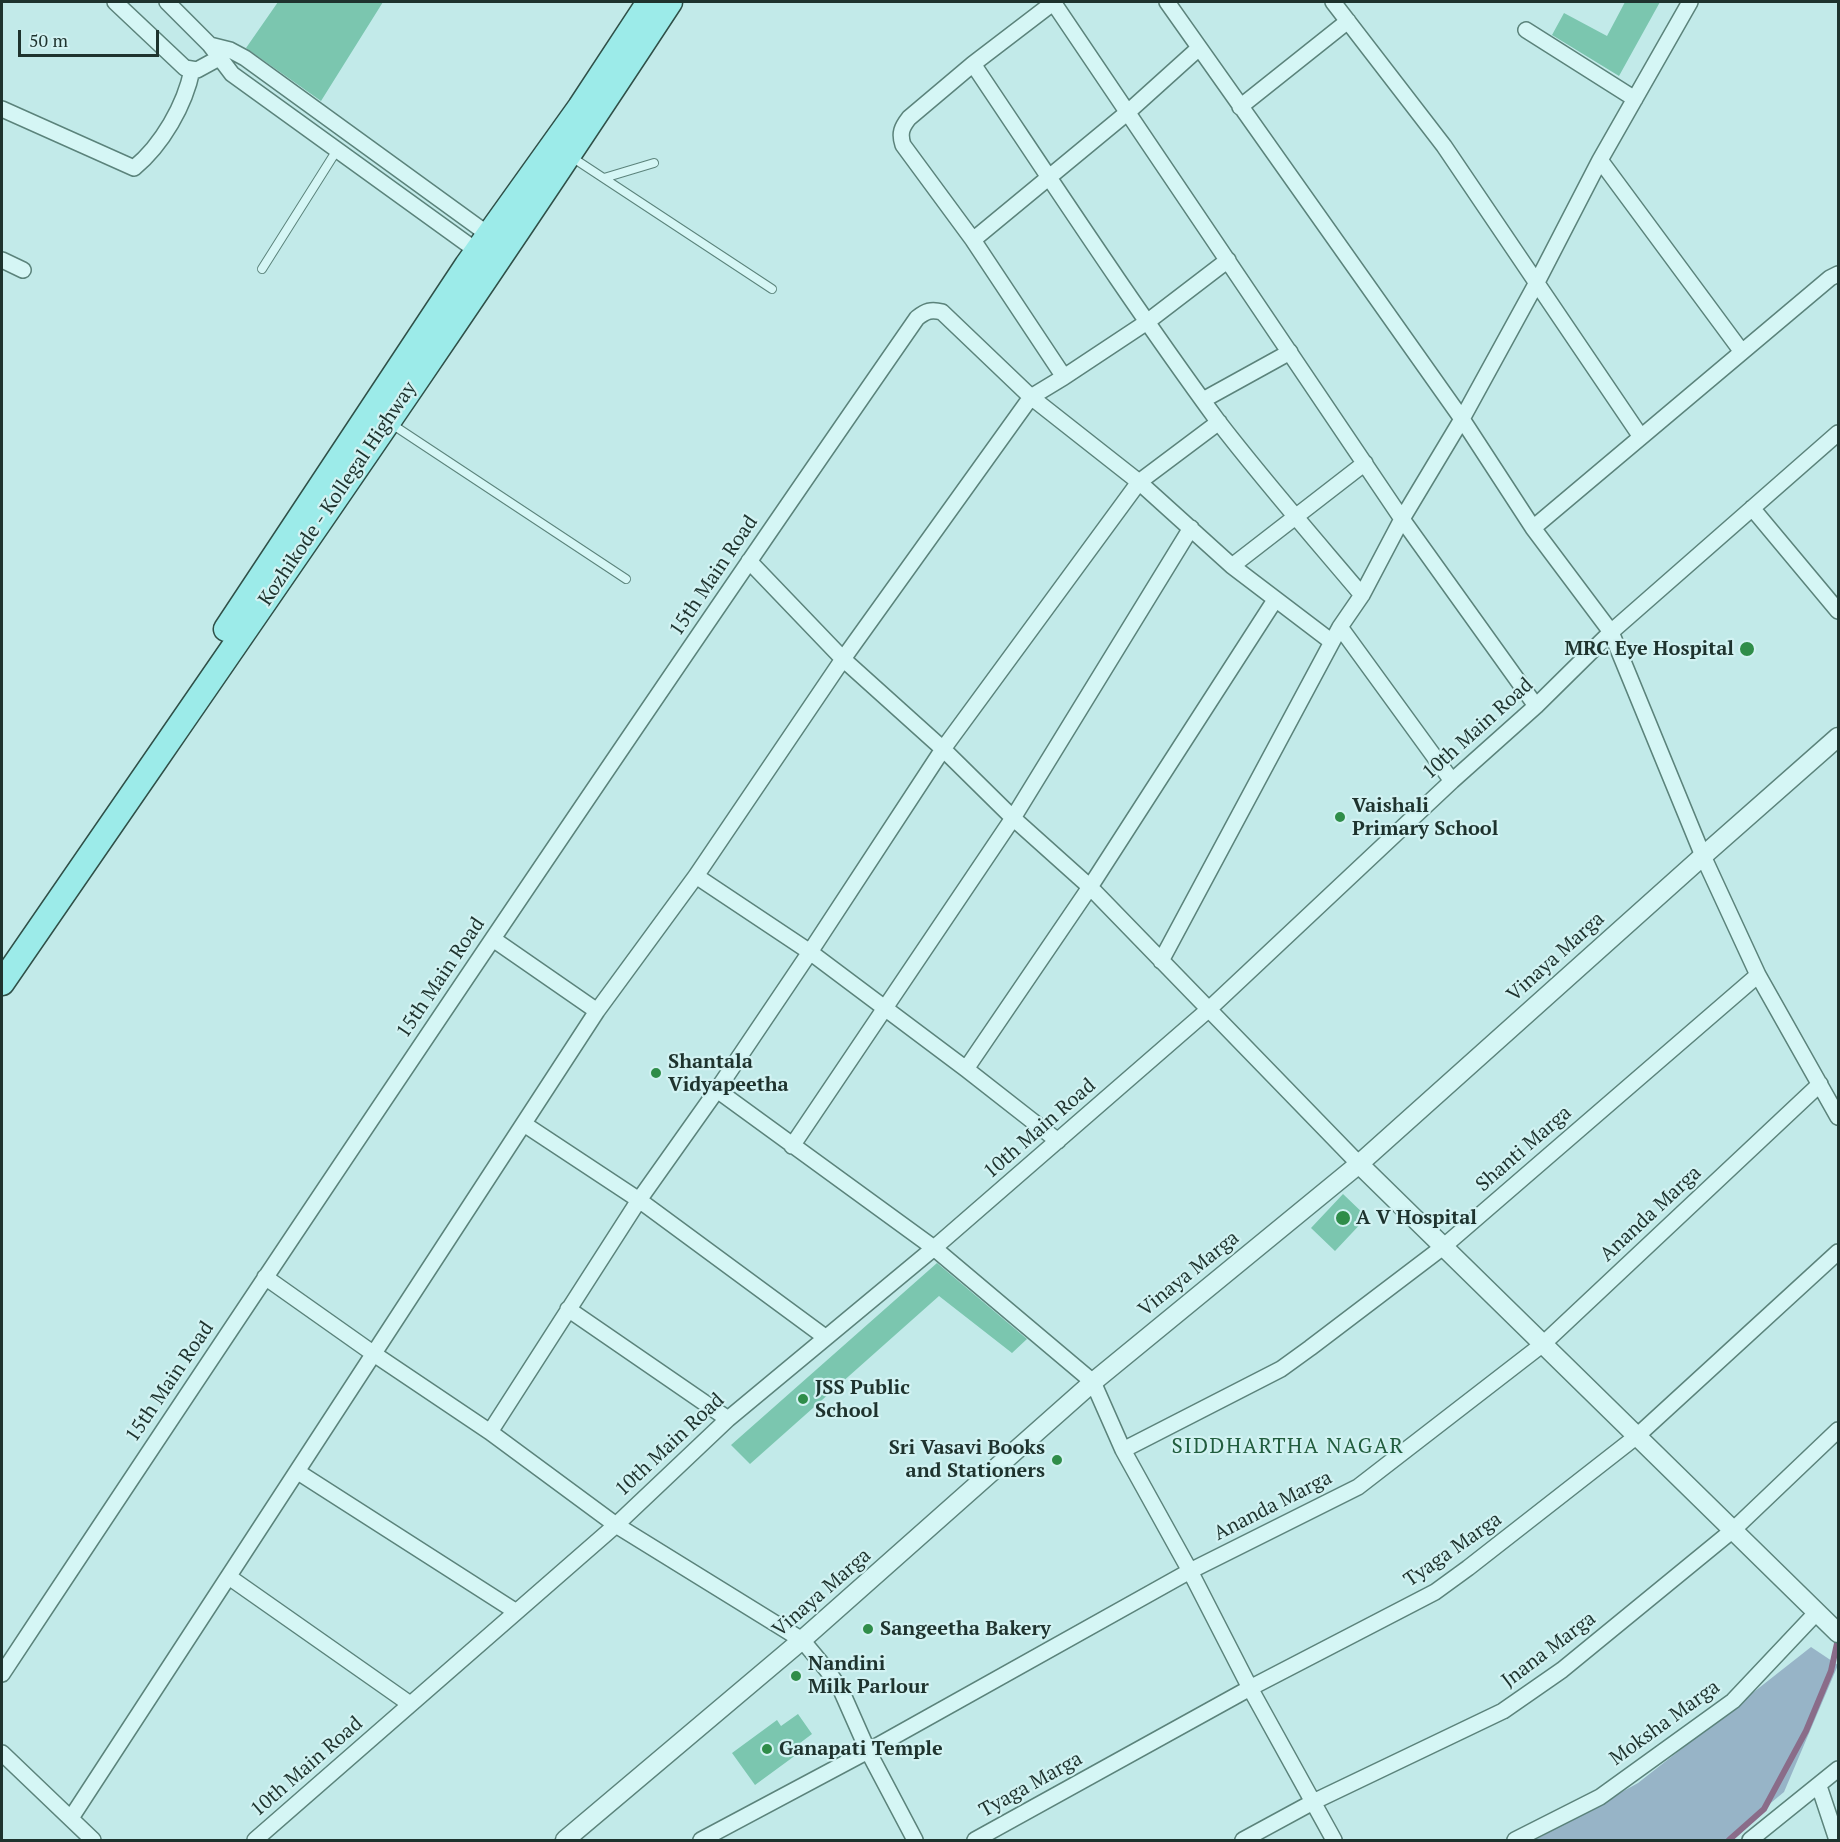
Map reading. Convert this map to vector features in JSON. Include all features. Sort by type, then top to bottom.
[{"type":"main road","points":[[2,958],[172,710],[483,243],[580,107],[649,2]]},
{"type":"main road","name":"Kozhikode - Kollegal Highway","points":[[2,983],[388,422],[670,2]]},
{"type":"street","points":[[115,2],[180,64],[197,70],[219,58]]},
{"type":"street","points":[[167,2],[210,45],[232,74],[337,150],[483,243]]},
{"type":"street","points":[[1064,377],[973,240],[903,145],[901,137],[903,126],[909,118],[973,64],[1054,2],[1402,519],[1536,706]]},
{"type":"street","points":[[1167,2],[1462,419],[1533,528],[1611,632],[1703,856],[1758,975],[1839,1117]]},
{"type":"street","points":[[1332,2],[1444,146],[1641,437]]},
{"type":"street","points":[[1161,961],[1340,627],[1362,595],[1402,519],[1462,419],[1536,284],[1600,160],[1690,2]]},
{"type":"street","points":[[1240,107],[1348,21]]},
{"type":"street","points":[[1526,30],[1635,99]]},
{"type":"street","points":[[210,45],[230,50],[245,58],[483,243]]},
{"type":"street","points":[[973,240],[1128,112],[1198,48]]},
{"type":"street","points":[[973,64],[1147,322],[1219,422],[1362,595]]},
{"type":"street","points":[[2,109],[134,168],[145,159],[177,114],[188,88],[192,70]]},
{"type":"street","points":[[1600,160],[1742,352]]},
{"type":"street","points":[[2,260],[23,270]]},
{"type":"street","points":[[71,1818],[597,1011],[696,876],[843,659],[1031,397],[1147,322],[1228,260]]},
{"type":"street","points":[[1533,528],[1830,278],[1839,274]]},
{"type":"street","name":"15th Main Road","points":[[2,1674],[265,1277],[748,561],[917,318],[933,309],[942,312],[1031,397]]},
{"type":"street","points":[[1203,400],[1290,352]]},
{"type":"street","points":[[1031,397],[1139,482],[1232,566],[1332,642]]},
{"type":"street","points":[[490,1432],[639,1200],[810,952],[943,748],[1139,482],[1219,422]]},
{"type":"street","name":"10th Main Road","points":[[255,1840],[616,1525],[728,1419],[934,1248],[1208,1010],[1452,781],[1536,706],[1611,632],[1839,433]]},
{"type":"street","points":[[1232,566],[1365,463]]},
{"type":"street","points":[[1752,508],[1839,611]]},
{"type":"street","points":[[792,1146],[1013,818],[1191,528]]},
{"type":"street","points":[[748,561],[843,659],[943,748],[1013,818],[1090,887],[1359,1164],[1835,1629]]},
{"type":"street","points":[[966,1069],[1090,887],[1275,600]]},
{"type":"street","points":[[1340,627],[1452,781]]},
{"type":"street","name":"Vinaya Marga","points":[[565,1840],[802,1640],[1093,1382],[1359,1164],[1839,737]]},
{"type":"street","points":[[696,876],[810,952],[1058,1141]]},
{"type":"street","points":[[493,939],[597,1011]]},
{"type":"street","name":"Shanti Marga","points":[[1123,1450],[1281,1369],[1443,1247],[1758,975]]},
{"type":"street","name":"Ananda Marga","points":[[701,1840],[868,1751],[1190,1571],[1358,1486],[1543,1344],[1820,1084]]},
{"type":"street","points":[[717,1090],[934,1248],[1093,1382],[1123,1450],[1334,1840]]},
{"type":"street","points":[[524,1124],[639,1200],[825,1337]]},
{"type":"street","name":"Tyaga Marga","points":[[975,1840],[1250,1688],[1435,1592],[1637,1436],[1839,1252]]},
{"type":"street","points":[[265,1277],[490,1432],[616,1525],[802,1640],[841,1690],[868,1751],[915,1840]]},
{"type":"street","points":[[568,1309],[728,1419]]},
{"type":"street","name":"Jnana Marga","points":[[1243,1840],[1313,1802],[1503,1711],[1562,1670],[1733,1530],[1839,1430]]},
{"type":"street","points":[[298,1472],[515,1611]]},
{"type":"street","points":[[230,1577],[410,1704]]},
{"type":"street","name":"Moksha Marga","points":[[1515,1840],[1600,1797],[1733,1701],[1817,1612]]},
{"type":"street","points":[[2,1753],[93,1840]]},
{"type":"street","points":[[1750,1840],[1839,1769]]},
{"type":"street","points":[[1819,1786],[1837,1840]]},
{"type":"lane","points":[[262,269],[337,150]]},
{"type":"lane","points":[[568,154],[772,289]]},
{"type":"lane","points":[[604,178],[654,163]]},
{"type":"lane","points":[[388,422],[626,579]]},
{"type":"shaded area","points":[[1811,1647],[1838,1665],[1784,1792],[1726,1840],[1535,1840],[1638,1783]]},
{"type":"building","points":[[278,2],[383,2],[321,101],[246,48]]},
{"type":"building","points":[[1625,2],[1660,2],[1619,76],[1552,35],[1564,13],[1607,36]]},
{"type":"building","points":[[1343,1194],[1367,1217],[1335,1251],[1311,1228]]},
{"type":"building","name":"JSS Public School","points":[[937,1263],[1027,1339],[1012,1353],[939,1296],[750,1464],[731,1445]]},
{"type":"building","name":"Ganapati Temple","points":[[798,1714],[812,1734],[796,1746],[800,1752],[755,1785],[732,1753],[777,1720],[781,1726]]},
{"type":"waterway","points":[[1729,1840],[1764,1809],[1806,1731],[1831,1671],[1838,1639]]},
{"type":"place","name":"MRC Eye Hospital","points":[[1747,649]]},
{"type":"place","name":"Vaishali Primary School","points":[[1340,817]]},
{"type":"place","name":"Shantala Vidyapeetha","points":[[656,1073]]},
{"type":"place","name":"A V Hospital","points":[[1343,1218]]},
{"type":"place","name":"JSS Public School","points":[[803,1399]]},
{"type":"place","name":"Sri Vasavi Books and Stationers","points":[[1057,1460]]},
{"type":"place","name":"Sangeetha Bakery","points":[[868,1629]]},
{"type":"place","name":"Nandini Milk Parlour","points":[[796,1676]]},
{"type":"place","name":"Ganapati Temple","points":[[767,1749]]},
{"type":"district","name":"SIDDHARTHA NAGAR","points":[[1288,1447]]}]
